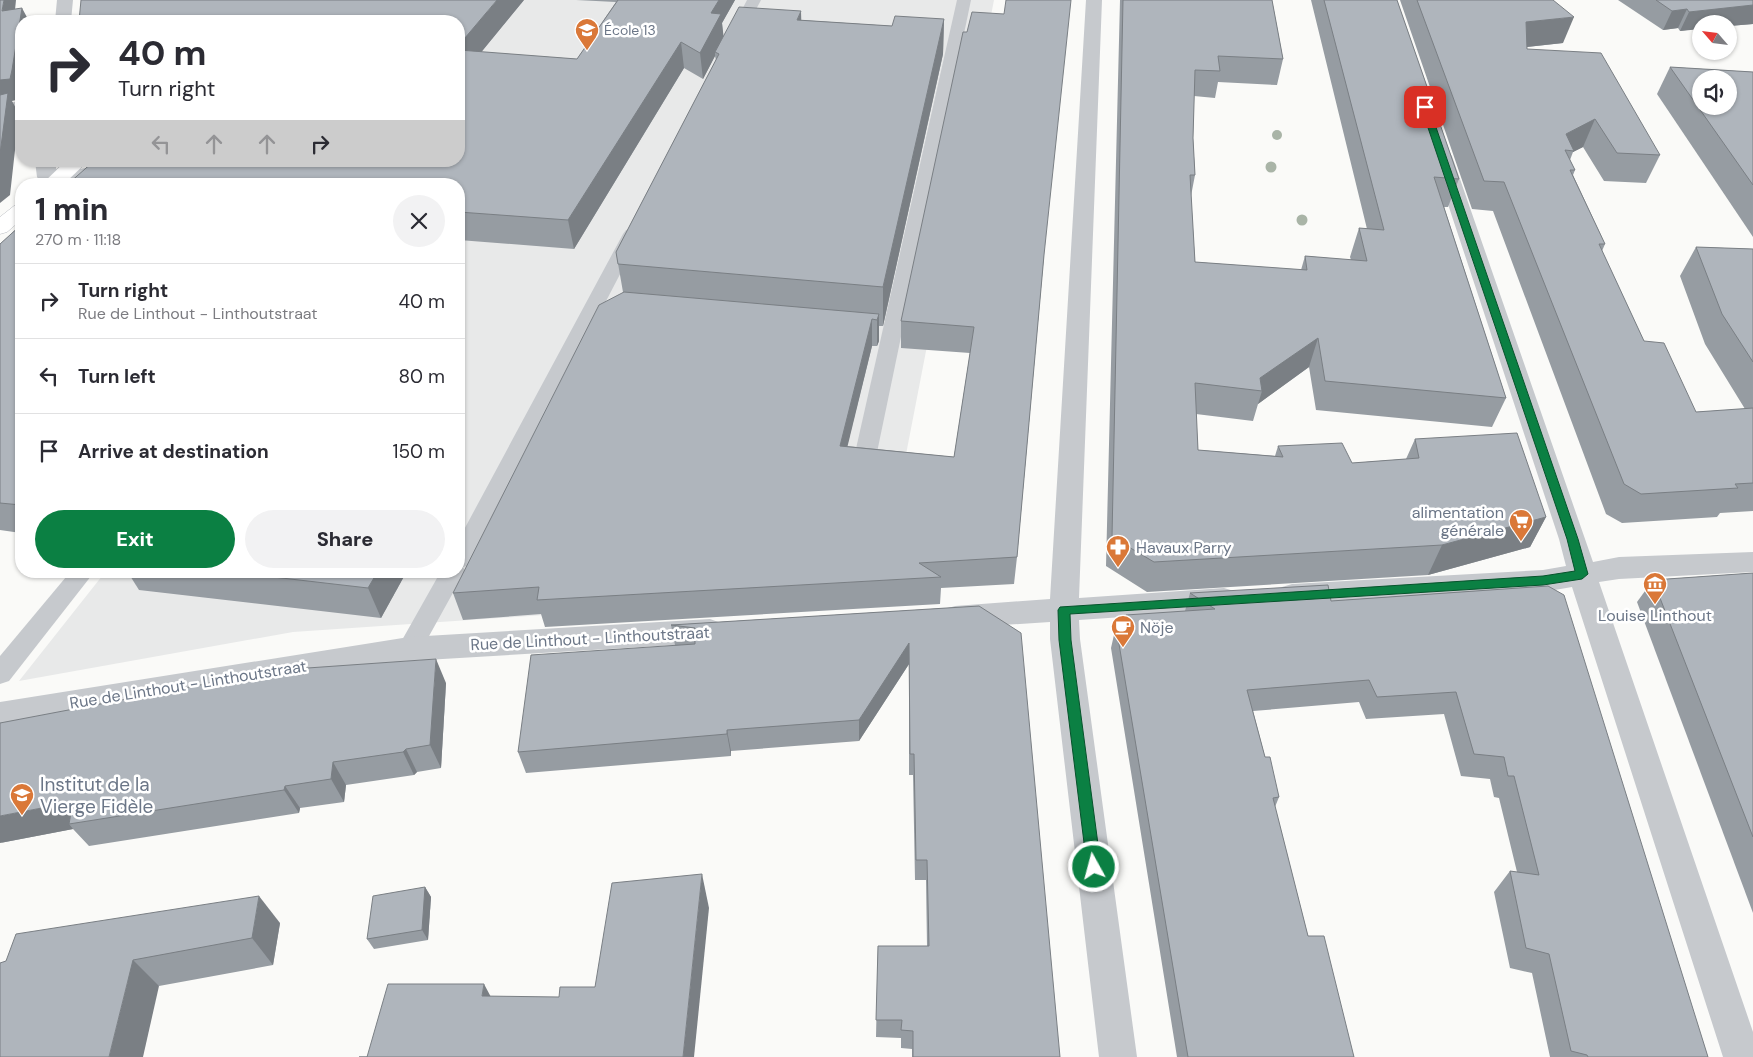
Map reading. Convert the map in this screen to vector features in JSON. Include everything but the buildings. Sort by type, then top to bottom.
[{"type":"main road","points":[[59,178],[71,167]]},
{"type":"main road","points":[[0,228],[15,215]]},
{"type":"street","points":[[64,15],[65,0]]},
{"type":"street","points":[[1094,0],[1064,610],[1066,649],[1118,1057]]},
{"type":"street","points":[[0,110],[15,108]]},
{"type":"street","points":[[1435,135],[1573,539],[1582,574],[1742,1057]]},
{"type":"street","points":[[72,178],[97,172]]},
{"type":"street","points":[[924,619],[1255,597],[1543,581],[1619,568],[1753,562]]},
{"type":"street","name":"Rue de Linthout - Linthoutstraat","points":[[0,715],[409,649],[735,630]]},
{"type":"lane","points":[[726,53],[754,0]]},
{"type":"lane","points":[[864,462],[890,334],[964,0]]},
{"type":"lane","points":[[465,549],[640,220]]},
{"type":"lane","points":[[594,308],[614,310]]},
{"type":"lane","points":[[871,332],[890,334]]},
{"type":"lane","points":[[0,674],[78,578]]},
{"type":"lane","points":[[409,649],[448,578]]},
{"type":"shaded area","points":[[509,0],[994,0],[896,506],[869,593],[293,632],[19,681],[100,578],[465,578],[465,178],[459,178],[459,167],[465,167],[465,53]]},
{"type":"place","name":"École 13","points":[[587,51]]},
{"type":"place","name":"alimentation générale","points":[[1521,542]]},
{"type":"place","name":"Havaux Parry","points":[[1118,568]]},
{"type":"place","name":"Louise Linthout","points":[[1655,605]]},
{"type":"place","name":"Nöje","points":[[1123,648]]},
{"type":"place","name":"Institut de la Vierge Fidèle","points":[[22,816]]},
{"type":"route","points":[[1094,867],[1065,640],[1064,610],[1543,581],[1582,574],[1573,539],[1425,107]]}]
